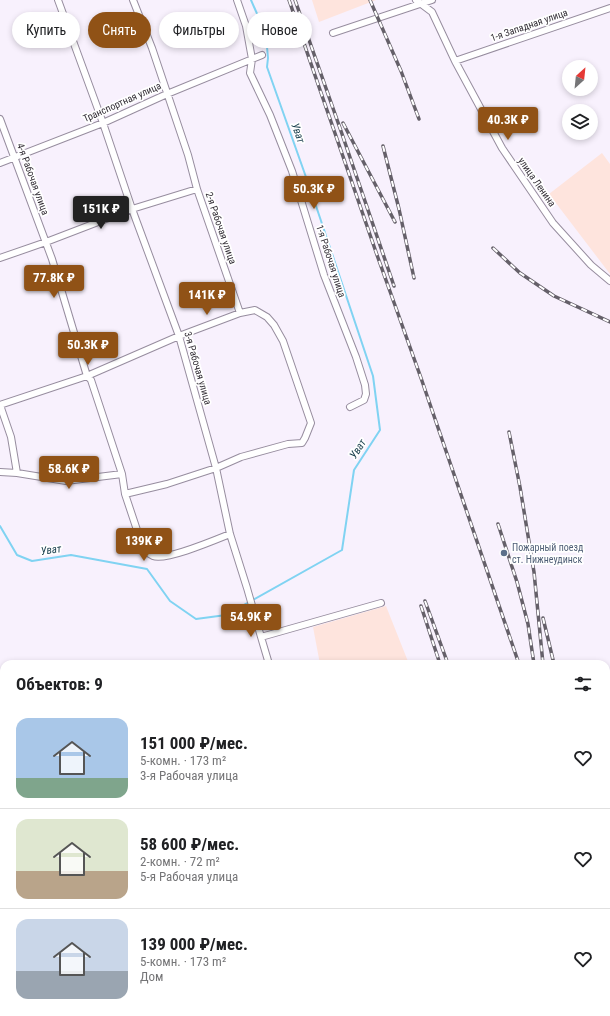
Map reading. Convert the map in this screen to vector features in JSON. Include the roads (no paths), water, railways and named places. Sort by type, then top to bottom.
[{"type":"street","name":"3-я Рабочая улица","points":[[58,0],[103,123],[132,209],[180,336],[216,468],[230,534],[268,660]]},
{"type":"street","name":"2-я Рабочая улица","points":[[134,0],[152,48],[188,155],[197,188],[240,313]]},
{"type":"street","name":"1-я Рабочая улица","points":[[237,0],[246,26],[252,58],[250,73],[270,115],[292,171],[324,275],[356,357],[365,385],[366,394],[364,400],[350,407]]},
{"type":"street","points":[[333,33],[418,2],[432,0]]},
{"type":"street","name":"улица Ленина","points":[[418,2],[432,12],[455,61],[502,148],[553,223],[591,265],[610,282]]},
{"type":"street","name":"1-я Западная улица","points":[[455,61],[610,8]]},
{"type":"street","name":"Транспортная улица","points":[[0,164],[103,123],[167,94],[262,55]]},
{"type":"street","name":"4-я Рабочая улица","points":[[0,118],[52,259],[87,376],[91,380],[122,474],[126,494],[143,548],[147,553],[154,556],[164,556],[194,548],[230,534]]},
{"type":"street","points":[[0,258],[132,209],[197,188]]},
{"type":"street","points":[[17,473],[11,437],[0,405],[87,376],[180,336],[240,313],[254,310],[267,318],[274,325],[283,341],[311,423],[302,443],[288,444],[241,457],[216,468],[166,484],[126,494]]},
{"type":"street","points":[[0,472],[17,473],[66,481],[122,474]]},
{"type":"street","points":[[261,637],[381,602]]},
{"type":"waterway","name":"Уват","points":[[0,526],[17,555],[32,561],[71,555],[147,569],[170,601],[196,619],[226,615],[342,550],[354,470],[380,430],[373,376],[312,194],[267,67],[267,47],[261,31],[258,16],[251,0]]},
{"type":"railway","points":[[289,0],[518,660]]},
{"type":"railway","points":[[295,0],[394,286]]},
{"type":"railway","points":[[370,0],[401,71],[419,119]]},
{"type":"railway","points":[[343,123],[395,222]]},
{"type":"railway","points":[[383,146],[414,278]]},
{"type":"railway","points":[[493,248],[520,273],[554,296],[610,322]]},
{"type":"railway","points":[[509,432],[534,572],[543,660]]},
{"type":"railway","points":[[498,524],[517,582],[528,624],[533,660]]},
{"type":"railway","points":[[425,601],[447,660]]},
{"type":"railway","points":[[421,606],[439,660]]},
{"type":"railway","points":[[543,618],[553,660]]},
{"type":"place","name":"Пожарный поезд ст. Нижнеудинск","points":[[504,553]]}]
